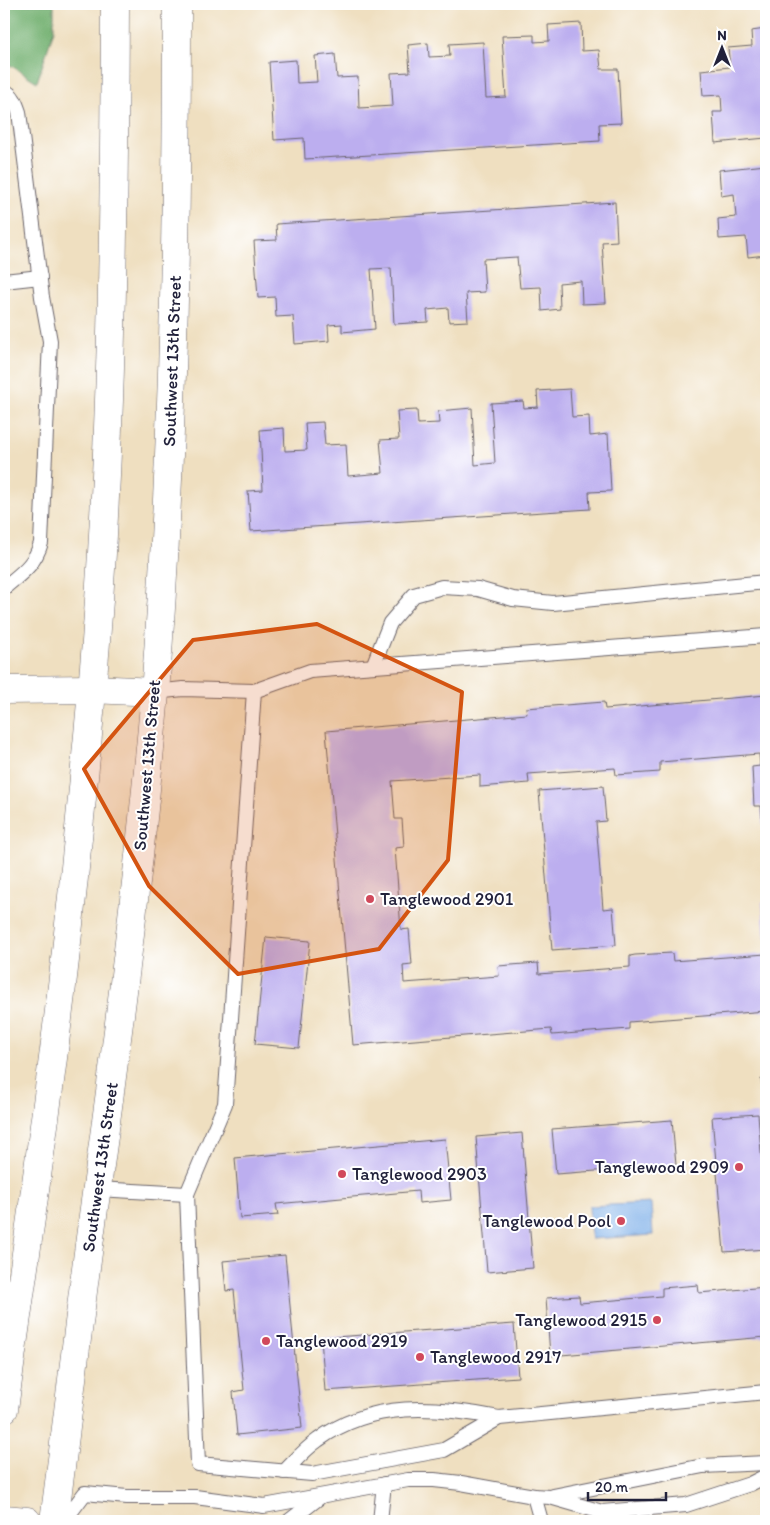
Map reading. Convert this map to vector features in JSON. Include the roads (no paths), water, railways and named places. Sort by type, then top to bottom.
[{"type":"main road","points":[[4,1409],[54,1058],[92,690],[110,375],[114,197],[115,4]]},
{"type":"main road","name":"Southwest 13th Street","points":[[54,1521],[134,900],[155,692],[173,376],[177,202],[177,4]]},
{"type":"main road","points":[[4,690],[155,692]]},
{"type":"main road","points":[[4,1519],[27,1521]]},
{"type":"lane","points":[[4,91],[15,100],[19,112],[50,342],[41,543],[37,557],[29,567],[4,588]]},
{"type":"lane","points":[[4,281],[40,277]]},
{"type":"lane","points":[[372,666],[390,623],[414,594],[442,587],[478,588],[513,599],[553,603],[766,582]]},
{"type":"lane","points":[[155,692],[183,690],[254,691],[310,671],[766,636]]},
{"type":"lane","points":[[254,691],[225,1104],[188,1194],[198,1464],[312,1474],[444,1450],[499,1418]]},
{"type":"lane","points":[[97,1189],[188,1194]]},
{"type":"lane","points":[[284,1472],[317,1441],[336,1428],[359,1418],[401,1408],[462,1410],[499,1418],[766,1392]]},
{"type":"lane","points":[[550,1497],[703,1466],[766,1463]]},
{"type":"lane","points":[[64,1521],[85,1493],[127,1497],[195,1497],[264,1506],[408,1480],[461,1483],[550,1497],[602,1512],[629,1516],[686,1505],[750,1484],[766,1476]]},
{"type":"lane","points":[[380,1521],[384,1484]]},
{"type":"lane","points":[[289,1521],[322,1496]]},
{"type":"lane","points":[[534,1496],[541,1521]]},
{"type":"water","name":"Tanglewood Pool","points":[[651,1203],[653,1235],[591,1239],[589,1206]]},
{"type":"place","name":"Tanglewood 2901","points":[[370,899]]},
{"type":"place","name":"Tanglewood 2909","points":[[739,1167]]},
{"type":"place","name":"Tanglewood 2903","points":[[342,1174]]},
{"type":"place","name":"Tanglewood Pool","points":[[621,1221]]},
{"type":"place","name":"Tanglewood 2915","points":[[657,1320]]},
{"type":"place","name":"Tanglewood 2919","points":[[266,1341]]},
{"type":"place","name":"Tanglewood 2917","points":[[420,1357]]}]
